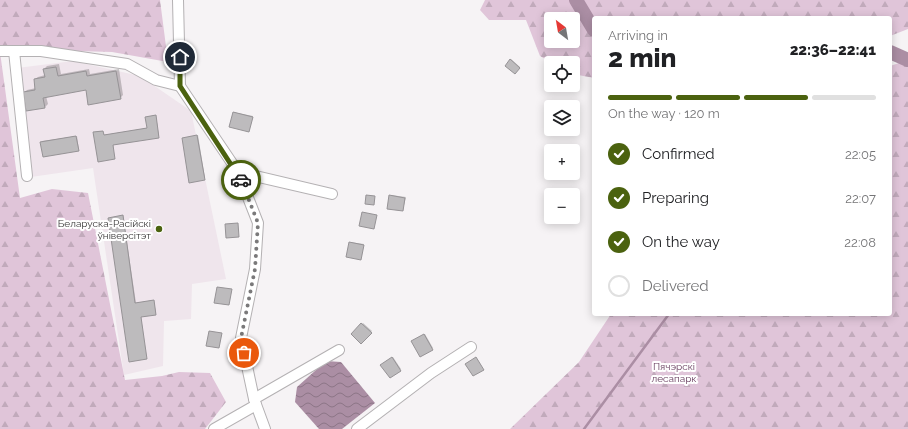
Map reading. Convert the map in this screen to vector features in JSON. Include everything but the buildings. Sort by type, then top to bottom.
[{"type":"street","points":[[178,0],[180,86],[238,172],[258,223],[255,269],[241,338],[255,402],[265,429]]},
{"type":"street","points":[[0,51],[41,51],[128,64],[156,80],[180,86]]},
{"type":"street","points":[[14,51],[27,176]]},
{"type":"street","points":[[238,172],[332,194]]},
{"type":"street","points":[[357,429],[431,373],[471,347]]},
{"type":"street","points":[[214,429],[339,350]]},
{"type":"shaded area","name":"Беларуска-Расійскі ўніверсітэт","points":[[73,61],[140,76],[191,111],[226,279],[192,284],[191,319],[164,321],[163,366],[124,375],[93,168],[31,177],[17,68]]},
{"type":"green space","points":[[0,0],[160,0],[168,62],[112,52],[0,49]]},
{"type":"green space","points":[[485,0],[908,0],[908,29],[892,35],[892,16],[592,16],[592,78],[580,75],[580,56],[544,56],[544,58],[540,56],[526,20],[489,20],[480,10]]},
{"type":"green space","points":[[0,52],[20,198],[52,189],[88,193],[125,380],[162,376],[179,372],[210,373],[226,402],[205,429],[0,429]]},
{"type":"green space","name":"Пячэрскі лесапарк","points":[[908,60],[908,429],[510,429],[579,362],[610,316],[892,316],[892,65]]},
{"type":"water","points":[[326,361],[341,362],[375,403],[342,429],[319,429],[295,402],[297,387]]},
{"type":"waterway","points":[[576,0],[592,27]]},
{"type":"waterway","points":[[892,53],[908,60]]},
{"type":"waterway","points":[[584,429],[668,316]]},
{"type":"way so far","points":[[241,180],[258,223],[255,269],[241,338],[244,353]]},
{"type":"place","name":"Беларуска-Расійскі ўніверсітэт","points":[[159,229]]},
{"type":"route","points":[[180,57],[180,86],[238,172],[241,180]]}]
